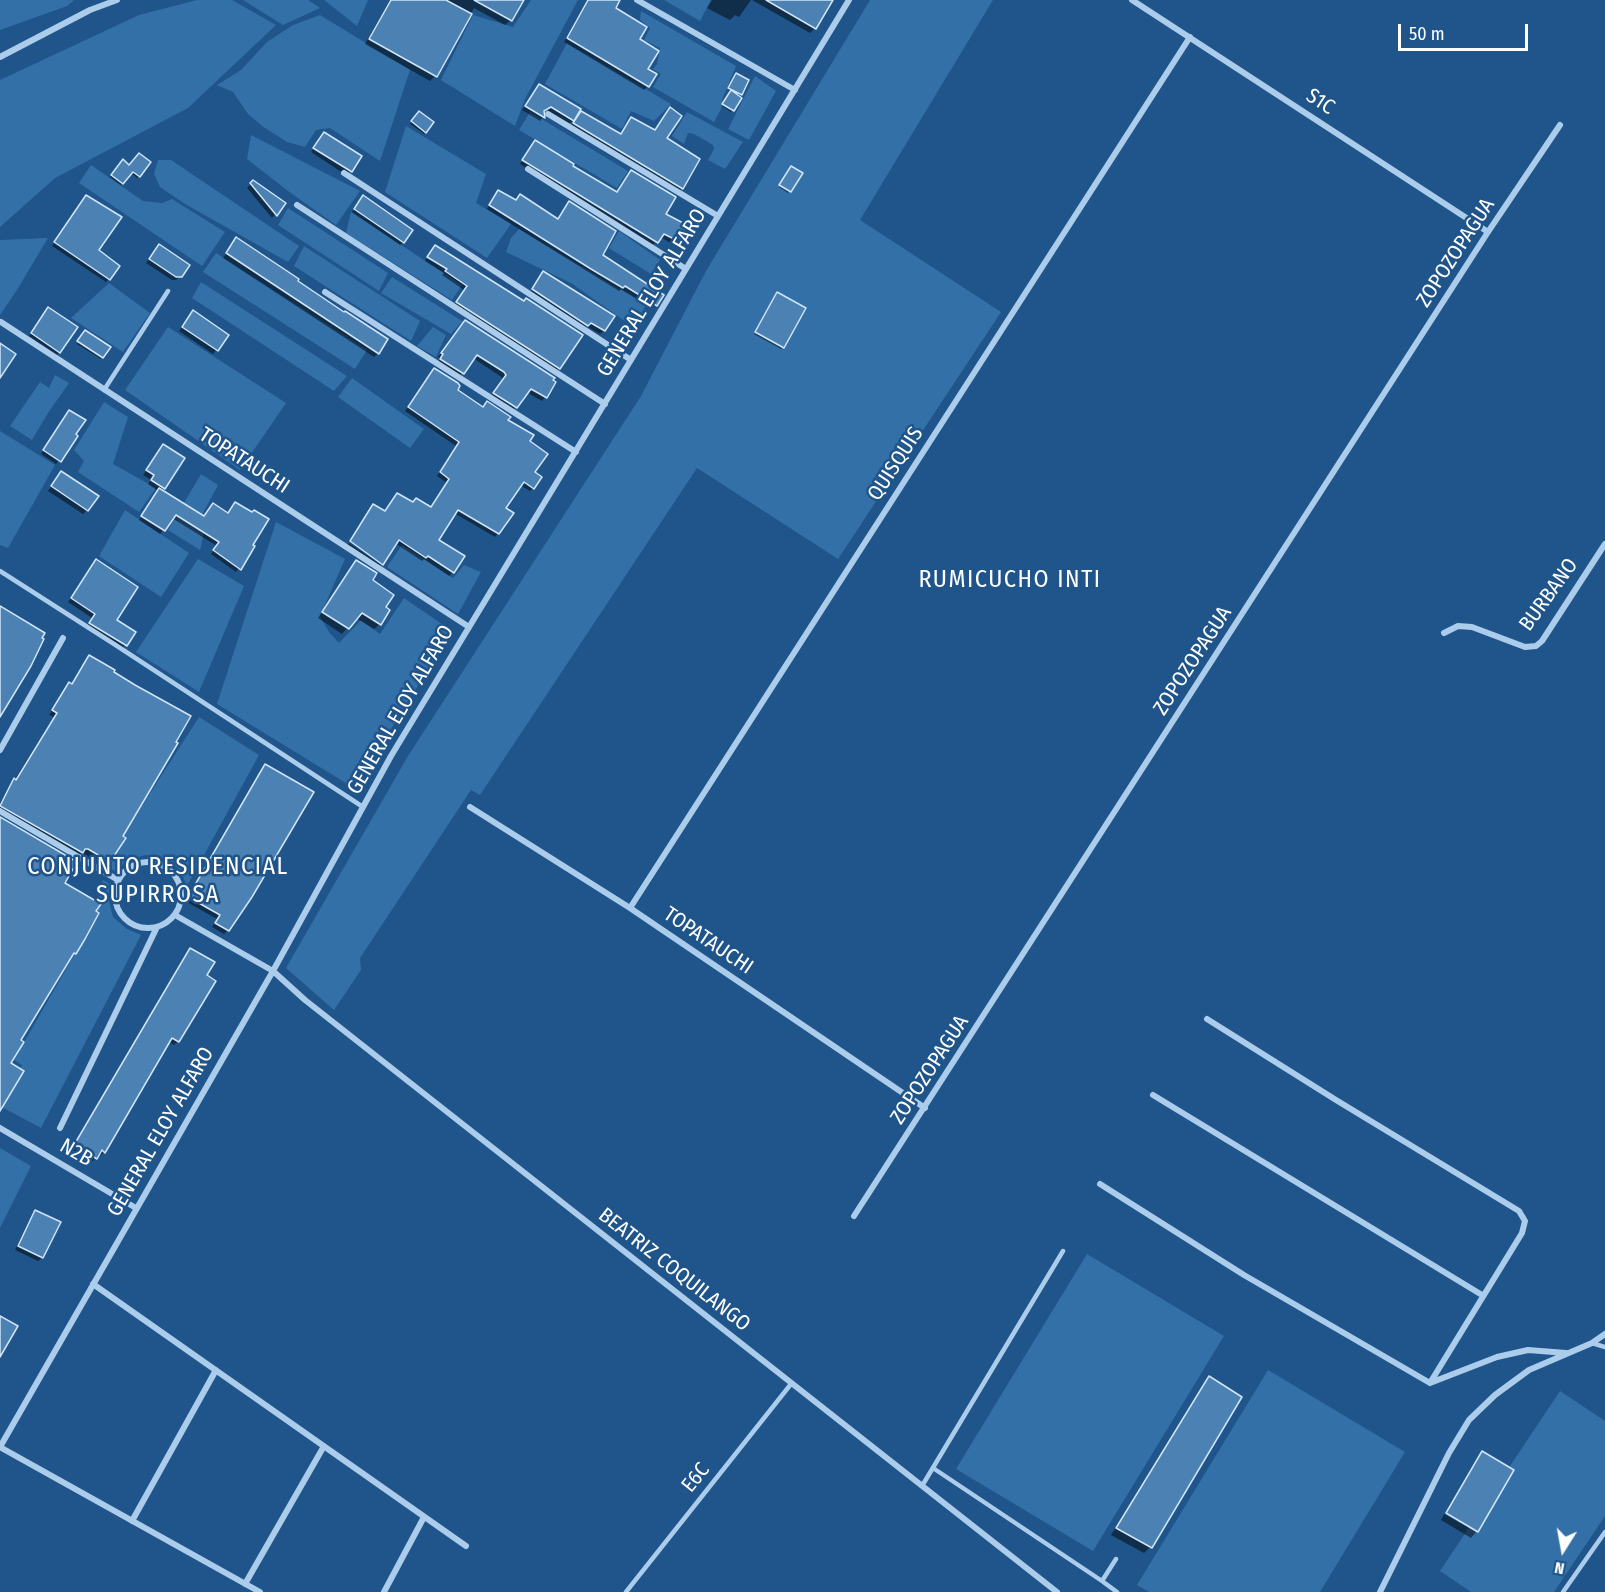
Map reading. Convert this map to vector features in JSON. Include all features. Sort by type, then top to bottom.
[{"type":"street","points":[[0,57],[90,10],[117,0]]},
{"type":"street","points":[[637,0],[795,90]]},
{"type":"street","name":"GENERAL ELOY ALFARO","points":[[0,1447],[273,971],[391,756],[849,0]]},
{"type":"street","name":"S1C","points":[[1132,0],[1488,232]]},
{"type":"street","name":"QUISQUIS","points":[[630,908],[1190,37]]},
{"type":"street","points":[[548,114],[718,216]]},
{"type":"street","name":"ZOPOZOPAGUA","points":[[854,1216],[1488,232],[1560,125]]},
{"type":"street","points":[[528,169],[687,268]]},
{"type":"street","points":[[344,173],[631,360]]},
{"type":"street","points":[[297,206],[605,404]]},
{"type":"street","points":[[325,292],[576,452]]},
{"type":"street","name":"TOPATAUCHI","points":[[1,322],[469,627]]},
{"type":"street","name":"BURBANO","points":[[1444,633],[1458,626],[1472,627],[1525,647],[1536,646],[1542,641],[1605,544]]},
{"type":"street","points":[[0,750],[63,638]]},
{"type":"street","name":"TOPATAUCHI","points":[[470,807],[630,908],[925,1108]]},
{"type":"street","points":[[0,811],[118,880]]},
{"type":"street","points":[[144,862],[165,867],[174,874],[181,894],[180,905],[175,915],[167,923],[157,927],[135,926],[126,920],[118,912],[114,891],[124,871],[144,862]]},
{"type":"street","name":"BEATRIZ COQUILANGO","points":[[175,915],[273,971],[305,1000],[1057,1592]]},
{"type":"street","points":[[60,1128],[157,927]]},
{"type":"street","points":[[1208,1019],[1519,1211],[1525,1221],[1522,1233],[1430,1383]]},
{"type":"street","points":[[1153,1095],[1482,1295]]},
{"type":"street","name":"N2B","points":[[0,1128],[136,1208]]},
{"type":"street","points":[[1100,1184],[1244,1275],[1430,1383]]},
{"type":"street","points":[[93,1284],[466,1546]]},
{"type":"street","points":[[1380,1592],[1449,1453],[1469,1420],[1495,1395],[1529,1370],[1592,1343],[1605,1334]]},
{"type":"street","points":[[1430,1383],[1497,1357],[1528,1350],[1566,1353]]},
{"type":"street","points":[[132,1521],[216,1370]]},
{"type":"street","points":[[245,1584],[324,1446]]},
{"type":"street","points":[[0,1447],[260,1592]]},
{"type":"street","points":[[384,1592],[424,1517]]},
{"type":"lane","points":[[104,390],[168,291]]},
{"type":"lane","points":[[0,571],[363,807]]},
{"type":"lane","points":[[922,1486],[1063,1251]]},
{"type":"lane","points":[[1592,1343],[1605,1347]]},
{"type":"lane","name":"E6C","points":[[626,1592],[791,1384]]},
{"type":"lane","points":[[933,1468],[1117,1592]]},
{"type":"lane","points":[[1563,1592],[1605,1532]]},
{"type":"lane","points":[[1102,1581],[1116,1559]]},
{"type":"shaded area","points":[[0,0],[74,0],[67,6],[0,30]]},
{"type":"shaded area","points":[[197,0],[232,0],[276,25],[188,108],[55,178],[0,227],[0,80],[139,15]]},
{"type":"shaded area","points":[[243,0],[308,0],[320,8],[283,25]]},
{"type":"shaded area","points":[[324,0],[368,0],[357,26]]},
{"type":"shaded area","points":[[531,0],[578,0],[525,99],[515,126],[441,80],[473,15],[513,27]]},
{"type":"shaded area","points":[[664,0],[711,0],[700,21]]},
{"type":"shaded area","points":[[870,0],[993,0],[860,220],[1001,312],[838,559],[697,468],[480,795],[471,790],[360,958],[361,970],[334,1010],[286,968],[408,756],[641,396],[706,271]]},
{"type":"shaded area","points":[[641,11],[736,66],[714,122],[653,87],[661,74],[653,69],[657,64],[660,48],[644,40],[650,28],[640,20]]},
{"type":"shaded area","points":[[320,15],[410,70],[380,161],[330,128],[316,130],[305,147],[287,142],[248,114],[233,92],[217,85],[241,70],[267,42],[293,25]]},
{"type":"shaded area","points":[[567,43],[671,104],[654,121],[631,111],[622,129],[545,84]]},
{"type":"shaded area","points":[[755,76],[776,91],[749,140],[728,129]]},
{"type":"shaded area","points":[[530,112],[628,171],[617,188],[519,130]]},
{"type":"shaded area","points":[[687,112],[743,142],[725,169],[708,160],[714,149],[713,145],[694,134],[688,133],[684,144],[672,136]]},
{"type":"shaded area","points":[[406,126],[486,174],[476,203],[511,224],[487,258],[385,192]]},
{"type":"shaded area","points":[[251,135],[360,191],[336,225],[247,159]]},
{"type":"shaded area","points":[[158,160],[171,160],[299,246],[288,262],[185,204],[160,187],[154,174]]},
{"type":"shaded area","points":[[91,165],[143,201],[162,203],[172,199],[225,232],[202,266],[79,183]]},
{"type":"shaded area","points":[[288,208],[388,273],[379,291],[278,225]]},
{"type":"shaded area","points":[[351,212],[462,285],[452,300],[346,233]]},
{"type":"shaded area","points":[[519,229],[646,305],[633,327],[571,283],[506,252],[511,238]]},
{"type":"shaded area","points":[[619,231],[660,260],[651,274],[609,248]]},
{"type":"shaded area","points":[[48,238],[17,290],[0,315],[0,240]]},
{"type":"shaded area","points":[[304,246],[420,321],[411,341],[294,266]]},
{"type":"shaded area","points":[[216,253],[367,350],[355,369],[203,272]]},
{"type":"shaded area","points":[[392,277],[463,321],[451,334],[381,293]]},
{"type":"shaded area","points":[[201,282],[347,376],[334,391],[192,298]]},
{"type":"shaded area","points":[[109,283],[150,313],[123,352],[71,318]]},
{"type":"shaded area","points":[[168,327],[286,403],[240,470],[125,390]]},
{"type":"shaded area","points":[[433,327],[446,335],[436,357],[417,346]]},
{"type":"shaded area","points":[[55,375],[69,383],[32,440],[10,426],[40,382],[49,388]]},
{"type":"shaded area","points":[[352,378],[424,429],[410,448],[338,397]]},
{"type":"shaded area","points":[[104,402],[128,417],[113,464],[156,488],[139,512],[78,472],[84,461],[74,450]]},
{"type":"shaded area","points":[[0,431],[55,465],[8,548],[0,545]]},
{"type":"shaded area","points":[[201,474],[218,485],[197,524],[204,533],[200,550],[168,530]]},
{"type":"shaded area","points":[[125,510],[189,553],[161,597],[99,556]]},
{"type":"shaded area","points":[[276,522],[345,559],[320,616],[329,632],[339,643],[361,620],[380,634],[404,598],[452,631],[354,788],[217,704]]},
{"type":"shaded area","points":[[402,545],[453,578],[464,565],[481,572],[458,614],[387,567]]},
{"type":"shaded area","points":[[198,559],[244,586],[199,692],[136,652]]},
{"type":"shaded area","points":[[199,717],[259,755],[187,886],[180,870],[169,861],[156,856],[145,855],[135,858],[123,864],[116,872],[104,865]]},
{"type":"shaded area","points":[[103,880],[110,884],[108,897],[113,917],[127,929],[141,935],[41,1128],[0,1106],[22,1065],[14,1060],[93,922]]},
{"type":"shaded area","points":[[0,1148],[31,1166],[0,1228]]},
{"type":"shaded area","points":[[1087,1254],[1224,1336],[1093,1551],[956,1469]]},
{"type":"shaded area","points":[[1268,1370],[1405,1452],[1320,1592],[1149,1592],[1137,1585]]},
{"type":"shaded area","points":[[1560,1391],[1605,1421],[1605,1516],[1554,1592],[1471,1592],[1440,1571]]},
{"type":"building","points":[[391,0],[446,0],[472,14],[437,77],[369,39]]},
{"type":"building","points":[[474,0],[524,0],[512,21]]},
{"type":"building","points":[[588,0],[620,0],[616,8],[647,27],[640,39],[659,51],[648,69],[657,74],[649,87],[567,38]]},
{"type":"building","points":[[766,0],[833,0],[816,29]]},
{"type":"building","points":[[736,73],[749,80],[742,95],[728,88]]},
{"type":"building","points":[[539,84],[581,109],[574,121],[551,107],[544,111],[545,118],[525,106]]},
{"type":"building","points":[[731,90],[742,98],[734,111],[722,104]]},
{"type":"building","points":[[670,107],[682,116],[667,138],[700,159],[683,189],[573,123],[581,111],[621,134],[631,117],[655,130]]},
{"type":"building","points":[[419,111],[434,122],[426,133],[411,121]]},
{"type":"building","points":[[324,132],[362,156],[352,172],[313,148]]},
{"type":"building","points":[[535,140],[617,192],[631,170],[676,197],[666,214],[687,225],[678,241],[664,234],[658,243],[522,160]]},
{"type":"building","points":[[139,153],[151,162],[140,177],[133,172],[123,184],[111,175],[123,159],[129,165]]},
{"type":"building","points":[[791,166],[803,173],[791,192],[779,185]]},
{"type":"building","points":[[253,180],[286,203],[277,216],[250,183]]},
{"type":"building","points":[[498,190],[516,200],[520,194],[558,219],[569,201],[616,231],[603,255],[664,295],[657,306],[591,269],[489,205]]},
{"type":"building","points":[[86,195],[122,217],[99,250],[120,266],[110,280],[54,242]]},
{"type":"building","points":[[363,195],[413,230],[404,243],[354,209]]},
{"type":"building","points":[[236,237],[344,312],[388,339],[379,354],[226,253]]},
{"type":"building","points":[[159,244],[190,265],[182,277],[176,277],[149,259]]},
{"type":"building","points":[[435,245],[524,301],[526,298],[583,335],[560,369],[456,302],[467,286],[445,271],[447,269],[427,257]]},
{"type":"building","points":[[543,271],[615,316],[605,331],[591,323],[588,326],[532,289]]},
{"type":"building","points":[[777,292],[806,308],[784,348],[755,332]]},
{"type":"building","points":[[48,307],[78,327],[60,353],[31,333]]},
{"type":"building","points":[[193,310],[229,335],[218,351],[182,327]]},
{"type":"building","points":[[465,320],[555,378],[553,380],[556,382],[547,398],[531,389],[517,408],[493,393],[506,375],[504,372],[477,355],[464,374],[440,359],[443,354],[441,353]]},
{"type":"building","points":[[85,330],[111,347],[103,358],[77,341]]},
{"type":"building","points":[[0,343],[16,354],[0,378]]},
{"type":"building","points":[[434,368],[458,383],[460,386],[458,390],[483,407],[487,401],[511,417],[508,420],[534,435],[530,441],[548,454],[535,472],[542,477],[534,489],[524,482],[506,508],[514,513],[499,534],[458,510],[439,540],[465,556],[454,573],[399,540],[383,565],[350,541],[373,504],[385,511],[397,493],[413,502],[416,498],[431,507],[449,479],[440,472],[459,442],[408,407]]},
{"type":"building","points":[[69,410],[86,420],[61,462],[43,450]]},
{"type":"building","points":[[163,444],[185,458],[165,489],[151,480],[154,475],[146,470]]},
{"type":"building","points":[[61,471],[99,496],[88,511],[51,486]]},
{"type":"building","points":[[159,488],[204,516],[213,503],[228,513],[235,502],[269,519],[241,570],[213,550],[219,542],[176,515],[165,531],[141,516]]},
{"type":"building","points":[[96,559],[138,587],[117,620],[136,632],[127,646],[89,623],[95,614],[71,598]]},
{"type":"building","points":[[356,560],[377,573],[373,580],[394,595],[386,607],[390,610],[381,625],[362,613],[349,629],[322,612]]},
{"type":"building","points":[[0,606],[45,633],[31,666],[0,717]]},
{"type":"building","points":[[89,655],[135,685],[191,716],[176,742],[178,743],[123,836],[126,838],[110,862],[88,849],[85,849],[83,853],[0,806],[14,778],[16,780],[57,713],[52,710],[69,682],[72,684]]},
{"type":"building","points":[[265,764],[314,792],[252,897],[229,931],[215,923],[220,915],[188,897]]},
{"type":"building","points":[[0,817],[77,862],[65,883],[101,904],[96,911],[99,913],[85,939],[21,1040],[24,1042],[11,1063],[24,1071],[0,1111]]},
{"type":"building","points":[[190,948],[215,962],[207,975],[216,981],[179,1042],[172,1038],[105,1153],[102,1150],[97,1159],[74,1145]]},
{"type":"building","points":[[35,1210],[61,1222],[43,1258],[18,1246]]},
{"type":"building","points":[[0,1316],[18,1326],[0,1357]]},
{"type":"building","points":[[1209,1376],[1242,1397],[1152,1548],[1116,1528]]},
{"type":"building","points":[[1482,1451],[1514,1470],[1478,1532],[1446,1513]]},
{"type":"district","name":"RUMICUCHO INTI","points":[[1010,580]]},
{"type":"district","name":"CONJUNTO RESIDENCIAL SUPIRROSA","points":[[158,881]]}]
